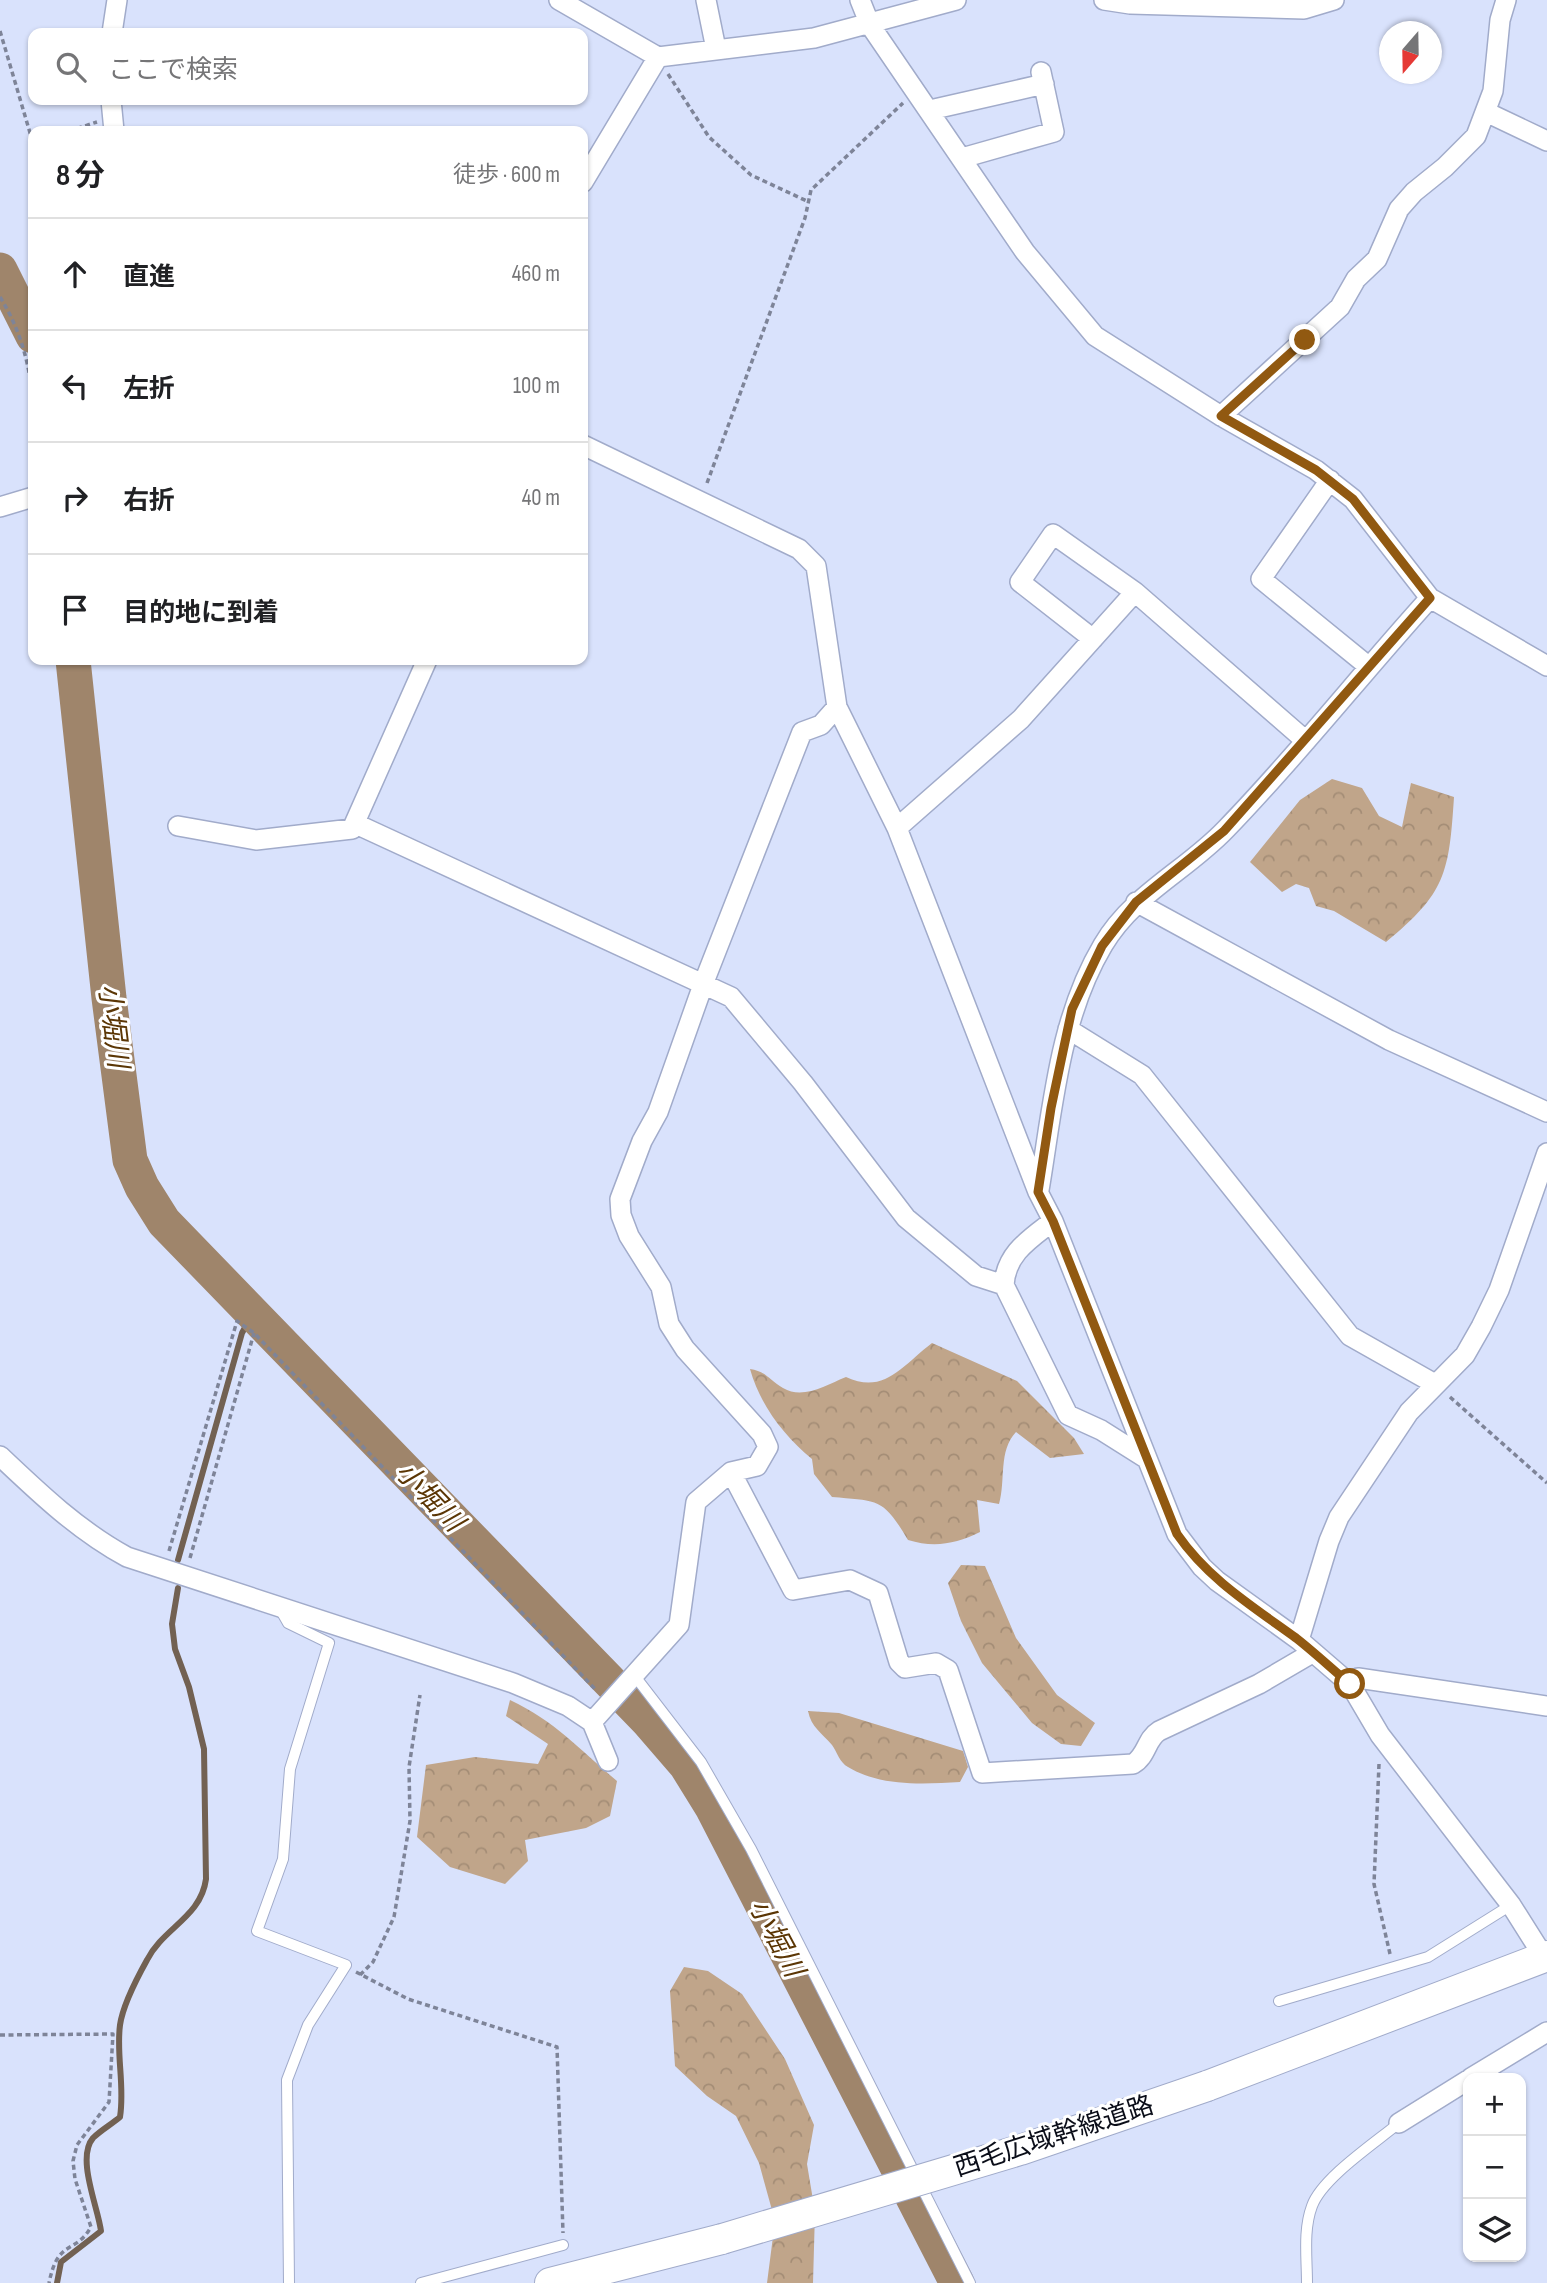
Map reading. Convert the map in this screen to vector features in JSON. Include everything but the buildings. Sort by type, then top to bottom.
[{"type":"main road","name":"西毛広域幹線道路","points":[[550,2283],[722,2239],[1020,2150],[1207,2086],[1546,1958]]},
{"type":"street","points":[[113,28],[117,0]]},
{"type":"street","points":[[559,0],[658,57],[793,42],[870,25],[956,0]]},
{"type":"street","points":[[706,0],[716,49]]},
{"type":"street","points":[[860,0],[870,25],[1025,252],[1095,336],[1221,416],[1330,480],[1353,499],[1430,598],[1547,666]]},
{"type":"street","points":[[1104,0],[1130,4],[1304,9],[1334,0]]},
{"type":"street","points":[[1221,416],[1340,307],[1356,279],[1377,258],[1399,209],[1476,136],[1493,92],[1500,20],[1506,0]]},
{"type":"street","points":[[588,174],[658,57]]},
{"type":"street","points":[[930,110],[1042,78],[1054,132],[962,158]]},
{"type":"street","points":[[1486,112],[1547,141]]},
{"type":"street","points":[[588,447],[810,556],[820,581],[837,708],[897,828],[1038,1192],[1053,1221],[1177,1534],[1202,1567],[1350,1684],[1380,1735],[1510,1905],[1546,1958]]},
{"type":"street","points":[[1330,480],[1261,579],[1368,666]]},
{"type":"street","points":[[0,507],[28,499]]},
{"type":"street","points":[[1093,639],[1020,582],[1053,534],[1135,592],[1306,741]]},
{"type":"street","points":[[897,828],[1021,719],[1135,592]]},
{"type":"street","points":[[1038,1192],[1072,1009],[1102,946],[1136,902],[1224,831],[1430,598]]},
{"type":"street","points":[[178,826],[256,840],[352,829],[425,665]]},
{"type":"street","points":[[592,1722],[679,1625],[696,1502],[731,1472],[757,1466],[768,1447],[762,1434],[685,1349],[669,1324],[661,1287],[629,1236],[621,1215],[620,1199],[642,1141],[658,1112],[704,982],[802,732],[821,725],[837,708]]},
{"type":"street","points":[[356,824],[704,982],[732,998],[803,1083],[906,1218],[976,1276],[1004,1285]]},
{"type":"street","points":[[1136,902],[1389,1040],[1547,1112]]},
{"type":"street","points":[[1068,1029],[1142,1075],[1350,1336],[1435,1384]]},
{"type":"street","points":[[731,1472],[793,1590],[850,1580],[878,1593],[899,1662],[905,1668],[936,1663],[948,1670],[982,1773],[1123,1767],[1133,1764],[1141,1759],[1152,1736],[1159,1731],[1259,1684],[1306,1647],[1329,1541],[1339,1517],[1409,1412],[1465,1355],[1481,1328],[1499,1290],[1547,1153]]},
{"type":"street","points":[[1053,1221],[1019,1247],[1005,1272],[1004,1285],[1068,1415],[1101,1430],[1147,1459]]},
{"type":"street","points":[[0,1455],[96,1540],[127,1557],[513,1683],[568,1706],[592,1722],[608,1762]]},
{"type":"street","points":[[1350,1684],[1358,1678],[1547,1706]]},
{"type":"street","points":[[1480,2073],[1547,2032]]},
{"type":"street","points":[[1399,2123],[1463,2083]]},
{"type":"lane","points":[[280,1609],[288,1623],[329,1643],[290,1769],[283,1859],[257,1931],[346,1965],[308,2025],[287,2080],[289,2283]]},
{"type":"lane","points":[[631,1679],[702,1762],[751,1849],[970,2283]]},
{"type":"lane","points":[[1279,2001],[1428,1957],[1510,1905]]},
{"type":"lane","points":[[1307,2283],[1306,2232],[1312,2205],[1323,2188],[1399,2123]]},
{"type":"lane","points":[[421,2283],[563,2245]]},
{"type":"path","points":[[0,32],[28,126]]},
{"type":"path","points":[[658,57],[709,137],[751,175],[809,202]]},
{"type":"path","points":[[700,501],[809,202],[811,190],[916,90]]},
{"type":"path","points":[[83,126],[112,116]]},
{"type":"path","points":[[0,297],[20,336],[28,362]]},
{"type":"path","points":[[164,1570],[237,1321],[254,1333],[609,1701]]},
{"type":"path","points":[[185,1577],[254,1333]]},
{"type":"path","points":[[1435,1384],[1547,1483]]},
{"type":"path","points":[[360,1975],[373,1962],[394,1917],[410,1821],[408,1767],[419,1695]]},
{"type":"path","points":[[1380,1735],[1374,1884],[1393,1969]]},
{"type":"path","points":[[346,1965],[408,1999],[557,2047],[563,2245]]},
{"type":"path","points":[[0,2035],[113,2034],[109,2102],[77,2144],[73,2161],[75,2179],[90,2227],[80,2241],[66,2247],[57,2257],[49,2283]]},
{"type":"green space","points":[[1332,779],[1362,788],[1379,816],[1402,827],[1411,783],[1454,797],[1450,845],[1441,880],[1421,909],[1386,942],[1334,911],[1316,906],[1309,888],[1296,884],[1282,892],[1250,862],[1300,800]]},
{"type":"green space","points":[[932,1343],[1017,1381],[1074,1438],[1084,1454],[1050,1458],[1016,1432],[1007,1448],[999,1504],[977,1500],[980,1532],[954,1542],[936,1544],[908,1540],[892,1516],[878,1504],[832,1497],[814,1474],[812,1459],[783,1430],[767,1407],[750,1369],[791,1391],[798,1392],[823,1387],[846,1377],[871,1383],[902,1369]]},
{"type":"green space","points":[[961,1565],[985,1566],[1016,1638],[1057,1695],[1095,1723],[1081,1746],[1061,1744],[1032,1723],[982,1663],[961,1621],[948,1583]]},
{"type":"green space","points":[[510,1700],[554,1727],[617,1781],[610,1816],[586,1828],[525,1840],[528,1861],[505,1884],[450,1867],[417,1837],[426,1765],[475,1757],[538,1764],[548,1744],[506,1716]]},
{"type":"green space","points":[[808,1711],[839,1713],[963,1751],[968,1767],[960,1782],[903,1783],[874,1778],[843,1763],[832,1745],[814,1726]]},
{"type":"green space","points":[[684,1967],[708,1971],[742,1994],[785,2059],[814,2125],[807,2164],[815,2212],[813,2283],[767,2283],[775,2221],[759,2163],[736,2116],[707,2096],[675,2066],[670,1991]]},
{"type":"waterway","name":"小堀川","points":[[0,270],[28,326]]},
{"type":"waterway","name":"小堀川","points":[[74,665],[109,998],[130,1160],[142,1187],[164,1222],[648,1721],[686,1765],[712,1807],[957,2283]]},
{"type":"waterway","points":[[178,1560],[242,1333],[253,1313]]},
{"type":"waterway","points":[[57,2283],[61,2262],[101,2231],[87,2170],[88,2147],[93,2138],[120,2117],[122,2094],[119,2036],[127,2000],[154,1949],[197,1903],[206,1879],[204,1749],[189,1687],[175,1649],[172,1624],[178,1588]]},
{"type":"route","points":[[1305,340],[1221,416],[1316,470],[1353,499],[1430,598],[1366,667],[1306,741],[1224,831],[1136,902],[1102,946],[1072,1009],[1051,1108],[1038,1192],[1053,1221],[1177,1534],[1202,1567],[1217,1581],[1299,1640],[1350,1684]]}]
